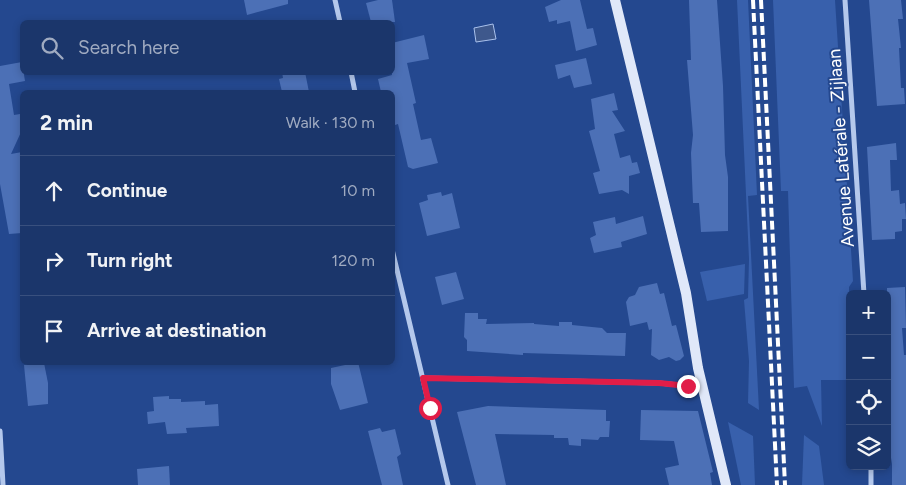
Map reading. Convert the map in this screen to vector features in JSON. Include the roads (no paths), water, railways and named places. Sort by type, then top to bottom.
[{"type":"main road","points":[[615,0],[686,292],[702,384],[726,485]]},
{"type":"street","points":[[335,0],[340,20]]},
{"type":"street","name":"Avenue Latérale - Zijlaan","points":[[845,0],[864,290]]},
{"type":"street","points":[[352,75],[355,90]]},
{"type":"street","points":[[395,261],[448,485]]},
{"type":"street","points":[[423,378],[659,383],[688,386],[702,384]]},
{"type":"street","points":[[0,430],[3,485]]},
{"type":"street","points":[[871,470],[871,485]]},
{"type":"railway","points":[[753,0],[777,485]]},
{"type":"railway","points":[[761,0],[785,485]]}]
